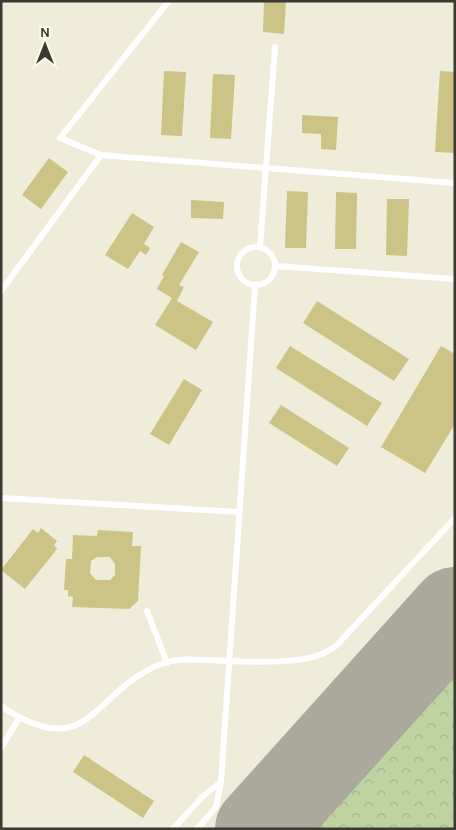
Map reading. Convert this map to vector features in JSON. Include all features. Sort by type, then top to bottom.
[{"type":"lane","points":[[169,1],[60,138],[101,155],[455,183]]},
{"type":"lane","points":[[260,247],[275,47]]},
{"type":"lane","points":[[1,292],[101,155]]},
{"type":"lane","points":[[260,247],[271,254],[276,266],[275,272],[267,282],[254,286],[243,281],[237,270],[239,257],[248,249],[260,247]]},
{"type":"lane","points":[[276,266],[455,279]]},
{"type":"lane","points":[[197,829],[216,807],[221,782],[254,286]]},
{"type":"lane","points":[[1,498],[239,512]]},
{"type":"lane","points":[[1,706],[19,718],[46,728],[64,728],[81,724],[142,674],[167,663],[186,659],[229,661],[319,656],[336,646],[455,518]]},
{"type":"lane","points":[[147,612],[167,663]]},
{"type":"lane","points":[[1,748],[19,718]]},
{"type":"lane","points":[[174,829],[203,796],[221,782]]},
{"type":"green space","points":[[455,667],[455,829],[307,829]]},
{"type":"building","points":[[264,1],[286,1],[284,34],[263,32]]},
{"type":"building","points":[[164,71],[186,72],[182,136],[161,135]]},
{"type":"building","points":[[440,71],[455,72],[455,153],[435,152]]},
{"type":"building","points":[[213,74],[235,75],[231,139],[210,138]]},
{"type":"building","points":[[302,115],[338,117],[336,150],[321,149],[321,134],[302,133]]},
{"type":"building","points":[[49,158],[68,172],[41,209],[22,195]]},
{"type":"building","points":[[287,191],[308,192],[306,248],[285,248]]},
{"type":"building","points":[[336,192],[357,193],[356,249],[335,249]]},
{"type":"building","points":[[387,199],[409,199],[407,256],[386,255]]},
{"type":"building","points":[[191,200],[224,202],[223,219],[191,218]]},
{"type":"building","points":[[132,213],[154,227],[144,244],[150,248],[146,255],[140,251],[128,269],[105,255]]},
{"type":"building","points":[[181,242],[199,252],[179,285],[184,287],[177,301],[213,322],[196,350],[155,325],[172,298],[157,289],[164,276],[162,275]]},
{"type":"building","points":[[317,301],[409,359],[394,381],[303,323]]},
{"type":"building","points":[[290,346],[382,403],[367,426],[276,368]]},
{"type":"building","points":[[441,346],[455,354],[455,424],[425,473],[381,447]]},
{"type":"building","points":[[184,379],[202,390],[169,445],[150,434]]},
{"type":"building","points":[[281,405],[349,448],[337,466],[269,423]]},
{"type":"building","points":[[41,528],[57,541],[54,545],[57,549],[25,589],[1,570],[33,529],[38,533]]},
{"type":"building","points":[[98,530],[133,532],[132,546],[141,546],[138,601],[129,609],[72,607],[73,597],[68,596],[68,590],[64,590],[66,559],[72,559],[73,535],[97,536]],"holes":[[[97,557],[110,557],[115,564],[115,575],[110,580],[96,580],[90,573],[91,561]]]},
{"type":"building","points":[[84,755],[154,801],[143,818],[73,772]]},
{"type":"runway","points":[[259,829],[455,611]]}]
